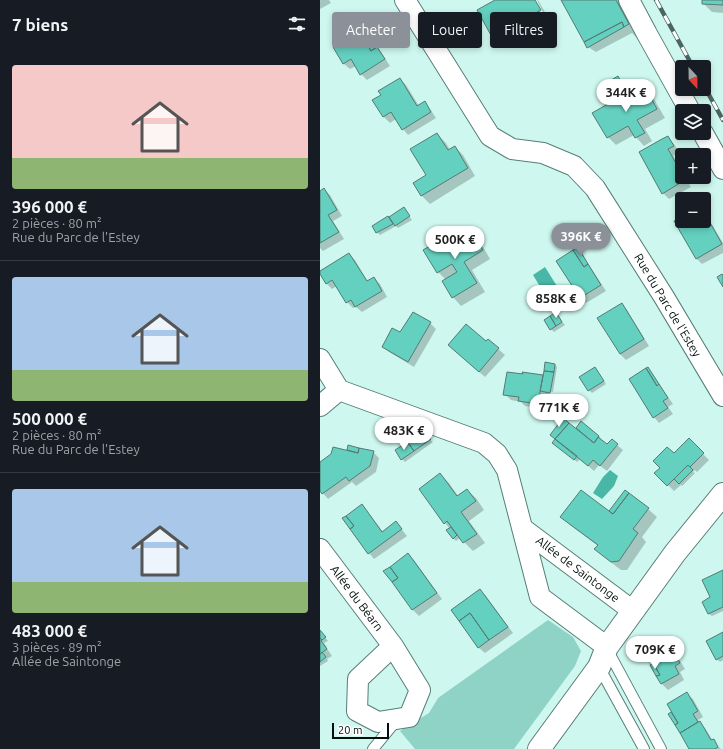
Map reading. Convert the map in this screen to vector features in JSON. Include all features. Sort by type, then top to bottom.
[{"type":"street","name":"Rue du Parc de l'Estey","points":[[405,0],[490,136],[512,149],[543,153],[574,166],[595,188],[664,297],[723,396]]},
{"type":"street","points":[[629,0],[686,104]]},
{"type":"street","points":[[707,140],[723,169]]},
{"type":"street","points":[[320,359],[339,390],[320,406]]},
{"type":"street","name":"Allée de Saintonge","points":[[339,390],[484,443],[497,454],[507,470],[540,597],[603,657]]},
{"type":"street","points":[[539,749],[603,657],[633,610],[675,553],[721,502]]},
{"type":"street","name":"Allée de Saintonge","points":[[522,528],[633,610]]},
{"type":"street","name":"Allée du Béarn","points":[[320,549],[393,646],[420,690],[409,717],[378,722],[358,712],[358,679],[393,646]]},
{"type":"lane","points":[[603,657],[644,749]]},
{"type":"lane","points":[[603,657],[661,749]]},
{"type":"lane","points":[[373,749],[397,719]]},
{"type":"shaded area","points":[[545,267],[560,291],[547,298],[533,275]]},
{"type":"shaded area","points":[[610,470],[618,476],[614,486],[602,499],[593,493],[603,477]]},
{"type":"shaded area","points":[[548,620],[573,637],[581,651],[575,666],[514,749],[415,749],[400,731],[429,713],[438,698]]},
{"type":"building","points":[[495,0],[535,0],[541,10],[537,12],[490,12],[490,33],[482,19],[482,12],[478,12],[477,10]]},
{"type":"building","points":[[561,0],[616,0],[629,24],[624,27],[622,22],[584,42]]},
{"type":"building","points":[[702,0],[723,0],[723,5],[702,4]]},
{"type":"building","points":[[622,22],[624,27],[587,48],[584,42]]},
{"type":"building","points":[[334,48],[369,48],[371,51],[378,48],[385,59],[360,75],[351,59],[343,64]]},
{"type":"building","points":[[618,76],[627,93],[617,99],[608,82]]},
{"type":"building","points":[[400,78],[417,106],[425,101],[431,112],[402,130],[391,112],[383,117],[372,100],[381,95],[378,91]]},
{"type":"building","points":[[643,84],[657,109],[637,120],[645,133],[635,138],[628,126],[607,138],[592,113]]},
{"type":"building","points":[[437,133],[448,150],[455,146],[468,168],[421,196],[413,183],[426,175],[410,149]]},
{"type":"building","points":[[668,136],[674,146],[668,149],[675,162],[675,184],[678,184],[662,194],[639,152]]},
{"type":"building","points":[[324,188],[337,210],[328,215],[339,232],[320,243],[320,191]]},
{"type":"building","points":[[404,207],[410,216],[395,226],[389,217]]},
{"type":"building","points":[[388,216],[393,224],[376,233],[372,226]]},
{"type":"building","points":[[711,224],[722,244],[696,259],[678,228],[711,228]]},
{"type":"building","points":[[469,228],[483,250],[464,262],[477,283],[452,298],[442,281],[457,272],[452,264],[437,273],[423,250],[442,239],[445,243]]},
{"type":"building","points":[[578,247],[588,264],[584,267],[573,250]]},
{"type":"building","points":[[573,250],[584,267],[588,264],[601,285],[580,298],[556,261]]},
{"type":"building","points":[[349,253],[367,281],[374,277],[382,291],[355,307],[351,300],[346,303],[332,280],[326,284],[320,274],[320,271]]},
{"type":"building","points":[[722,274],[723,275],[723,287],[717,277]]},
{"type":"building","points":[[622,303],[644,339],[620,354],[597,318]]},
{"type":"building","points":[[413,312],[431,322],[408,362],[382,347],[392,328],[400,332]]},
{"type":"building","points":[[556,312],[562,322],[556,326],[550,316]]},
{"type":"building","points":[[550,316],[556,326],[550,330],[544,320]]},
{"type":"building","points":[[466,324],[486,341],[488,339],[499,348],[479,372],[448,345]]},
{"type":"building","points":[[545,362],[555,364],[554,372],[544,371]]},
{"type":"building","points":[[595,367],[604,381],[588,391],[579,377]]},
{"type":"building","points":[[648,367],[659,384],[657,386],[646,368]]},
{"type":"building","points":[[646,368],[657,386],[659,384],[668,398],[663,401],[668,408],[653,418],[629,379]]},
{"type":"building","points":[[544,371],[554,372],[550,393],[540,391]]},
{"type":"building","points":[[507,372],[523,374],[522,372],[543,375],[538,404],[518,401],[519,397],[503,395]]},
{"type":"building","points":[[563,418],[569,423],[555,439],[550,435]]},
{"type":"building","points":[[581,421],[599,436],[594,443],[576,428]]},
{"type":"building","points":[[569,423],[594,443],[598,437],[607,444],[612,439],[618,444],[600,466],[593,460],[588,466],[555,439]]},
{"type":"building","points":[[409,432],[431,439],[414,451],[409,444],[406,443]]},
{"type":"building","points":[[689,438],[704,453],[690,467],[688,465],[667,486],[654,473],[660,468],[653,461],[667,447],[674,453]]},
{"type":"building","points":[[555,439],[577,456],[574,460],[552,443]]},
{"type":"building","points":[[406,443],[409,444],[414,451],[401,460],[395,450]]},
{"type":"building","points":[[348,445],[359,448],[358,453],[347,450]]},
{"type":"building","points":[[333,447],[358,453],[359,448],[374,451],[370,466],[349,481],[346,477],[322,494],[320,491],[320,462],[331,454]]},
{"type":"building","points":[[688,465],[693,470],[679,484],[674,479]]},
{"type":"building","points":[[440,473],[457,496],[467,489],[476,501],[461,512],[477,534],[463,543],[447,521],[444,524],[419,489]]},
{"type":"building","points":[[581,490],[613,514],[629,493],[649,508],[633,529],[638,533],[619,561],[611,562],[594,549],[598,545],[560,517]]},
{"type":"building","points":[[625,490],[629,493],[613,514],[609,511]]},
{"type":"building","points":[[362,504],[382,532],[396,521],[402,529],[368,554],[350,529],[354,526],[346,516]]},
{"type":"building","points":[[346,516],[354,526],[350,529],[342,518]]},
{"type":"building","points":[[451,527],[457,535],[453,539],[446,530]]},
{"type":"building","points":[[408,553],[437,593],[412,610],[392,582],[398,578],[390,567]]},
{"type":"building","points":[[390,567],[398,578],[392,582],[383,571]]},
{"type":"building","points":[[723,570],[723,607],[708,614],[702,602],[710,597],[702,580]]},
{"type":"building","points":[[480,589],[508,627],[489,640],[470,613],[459,621],[451,610]]},
{"type":"building","points":[[470,613],[489,640],[478,648],[459,621]]},
{"type":"building","points":[[320,630],[326,637],[322,640],[320,638]]},
{"type":"building","points":[[723,632],[723,656],[716,660],[706,641]]},
{"type":"building","points":[[320,638],[327,649],[320,654]]},
{"type":"building","points":[[668,644],[680,663],[675,666],[679,674],[661,684],[656,676],[660,675],[648,655]]},
{"type":"building","points":[[322,652],[326,657],[320,662],[320,654]]},
{"type":"building","points":[[653,663],[660,675],[656,676],[650,665]]},
{"type":"building","points":[[687,692],[698,711],[693,714],[698,722],[680,733],[675,725],[678,723],[667,704]]},
{"type":"building","points":[[671,712],[678,723],[675,725],[668,714]]},
{"type":"building","points":[[700,721],[711,740],[714,739],[718,747],[715,749],[689,749],[680,733]]},
{"type":"railway","points":[[656,0],[689,60]]},
{"type":"railway","points":[[710,96],[723,120]]}]
